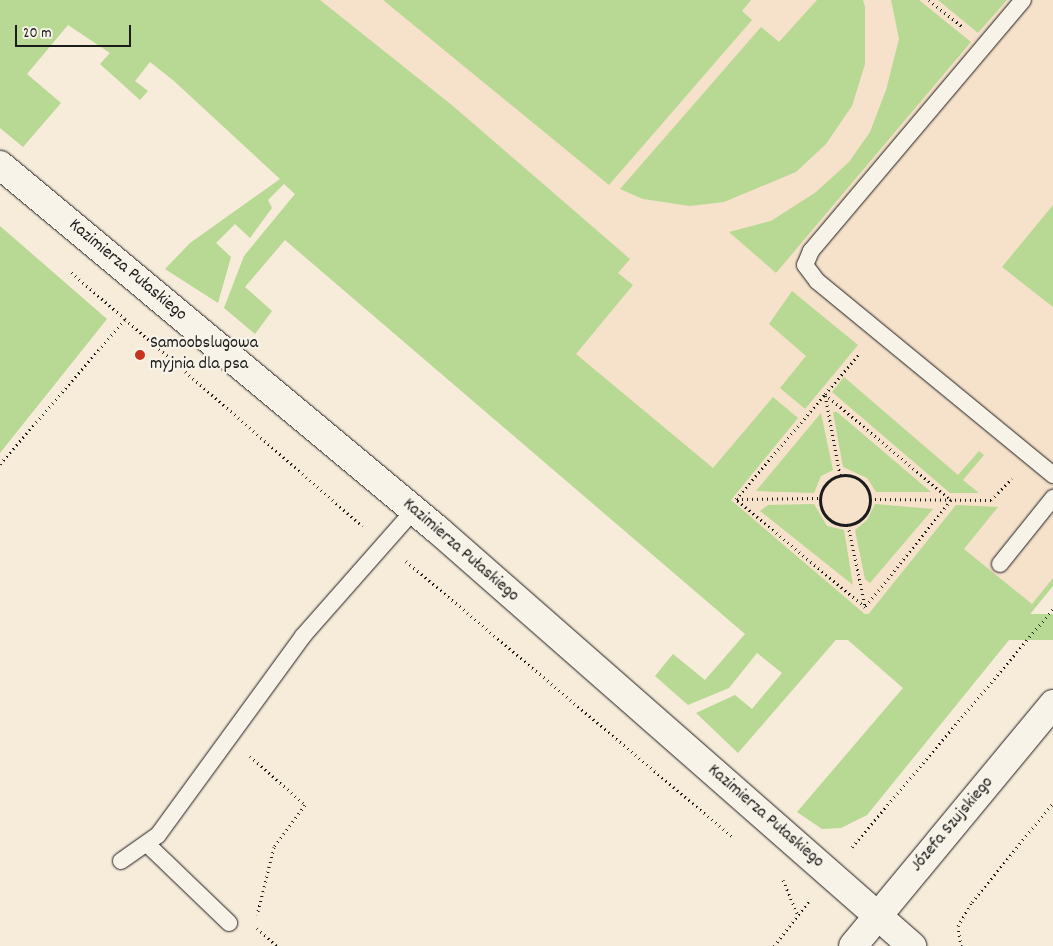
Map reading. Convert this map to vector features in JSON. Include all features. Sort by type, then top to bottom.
[{"type":"street","name":"Kazimierza Pułaskiego","points":[[0,166],[414,510],[912,946]]},
{"type":"street","name":"Józefa Szujskiego","points":[[853,946],[1053,704]]},
{"type":"lane","points":[[1023,0],[806,259],[812,277],[1053,475]]},
{"type":"lane","points":[[1000,564],[1053,498]]},
{"type":"lane","points":[[122,861],[147,844],[303,636],[414,510]]},
{"type":"lane","points":[[147,844],[229,922]]},
{"type":"path","points":[[929,0],[985,45]]},
{"type":"path","points":[[64,266],[383,543],[435,582],[740,843]]},
{"type":"path","points":[[0,464],[125,320]]},
{"type":"path","points":[[736,499],[878,332]]},
{"type":"path","points":[[825,394],[840,475]]},
{"type":"path","points":[[825,394],[951,500]]},
{"type":"path","points":[[870,499],[951,500],[996,497],[1029,456]]},
{"type":"path","points":[[840,475],[861,480],[870,499],[863,518],[848,525],[826,517],[819,498],[823,486],[840,475]]},
{"type":"path","points":[[736,499],[819,498]]},
{"type":"path","points":[[736,499],[865,607]]},
{"type":"path","points":[[865,607],[951,500]]},
{"type":"path","points":[[848,525],[865,607]]},
{"type":"path","points":[[774,946],[830,874],[1053,609]]},
{"type":"path","points":[[228,735],[305,804],[274,848],[264,878],[255,926],[277,946]]},
{"type":"path","points":[[961,946],[958,926],[972,902],[1053,802]]},
{"type":"path","points":[[779,872],[798,915]]},
{"type":"shaded area","points":[[89,0],[1053,0],[1053,579],[939,719],[564,393]]},
{"type":"green space","points":[[0,0],[320,0],[453,106],[630,259],[618,273],[633,285],[576,354],[713,468],[773,397],[798,418],[731,500],[867,616],[956,505],[998,507],[964,549],[1032,604],[1053,578],[1053,586],[867,815],[841,828],[822,829],[797,812],[903,688],[841,634],[738,753],[696,713],[735,695],[752,709],[782,673],[757,653],[729,688],[688,705],[655,676],[673,654],[705,680],[745,634],[285,240],[245,287],[272,311],[255,334],[224,308],[244,256],[295,194],[284,184],[268,200],[272,208],[250,238],[235,224],[216,243],[231,257],[218,303],[165,269],[190,243],[280,179],[174,81],[150,62],[135,81],[148,91],[140,100],[100,64],[110,53],[68,25],[27,74],[61,103],[23,147],[0,128]]},
{"type":"green space","points":[[383,0],[751,0],[742,11],[752,20],[609,185]]},
{"type":"green space","points":[[817,0],[863,0],[865,7],[865,64],[852,106],[826,144],[796,172],[724,202],[690,206],[643,199],[620,189],[761,27],[779,42]]},
{"type":"green space","points":[[891,0],[919,0],[971,42],[776,273],[729,232],[771,221],[816,192],[849,162],[870,132],[886,90],[899,39]]},
{"type":"green space","points":[[938,0],[1007,0],[978,33]]},
{"type":"green space","points":[[1053,205],[1053,307],[1002,267]]},
{"type":"green space","points":[[0,226],[107,319],[0,453]]},
{"type":"green space","points":[[792,291],[858,345],[805,409],[780,388],[806,356],[769,324]]},
{"type":"green space","points":[[844,377],[958,475],[979,451],[984,455],[963,480],[979,493],[950,493],[832,392]]},
{"type":"green space","points":[[833,412],[837,412],[931,492],[876,492],[867,478],[843,467]]},
{"type":"green space","points":[[821,413],[833,470],[821,476],[814,493],[756,491]]},
{"type":"green space","points":[[814,504],[827,526],[844,530],[853,585],[760,511],[768,505]]},
{"type":"green space","points":[[875,504],[933,509],[870,583],[865,579],[855,530],[867,520]]},
{"type":"green space","points":[[808,614],[1053,614],[1053,640],[808,640]]},
{"type":"place","name":"Samoobslugowa myjnia dla psa","points":[[140,355]]}]
